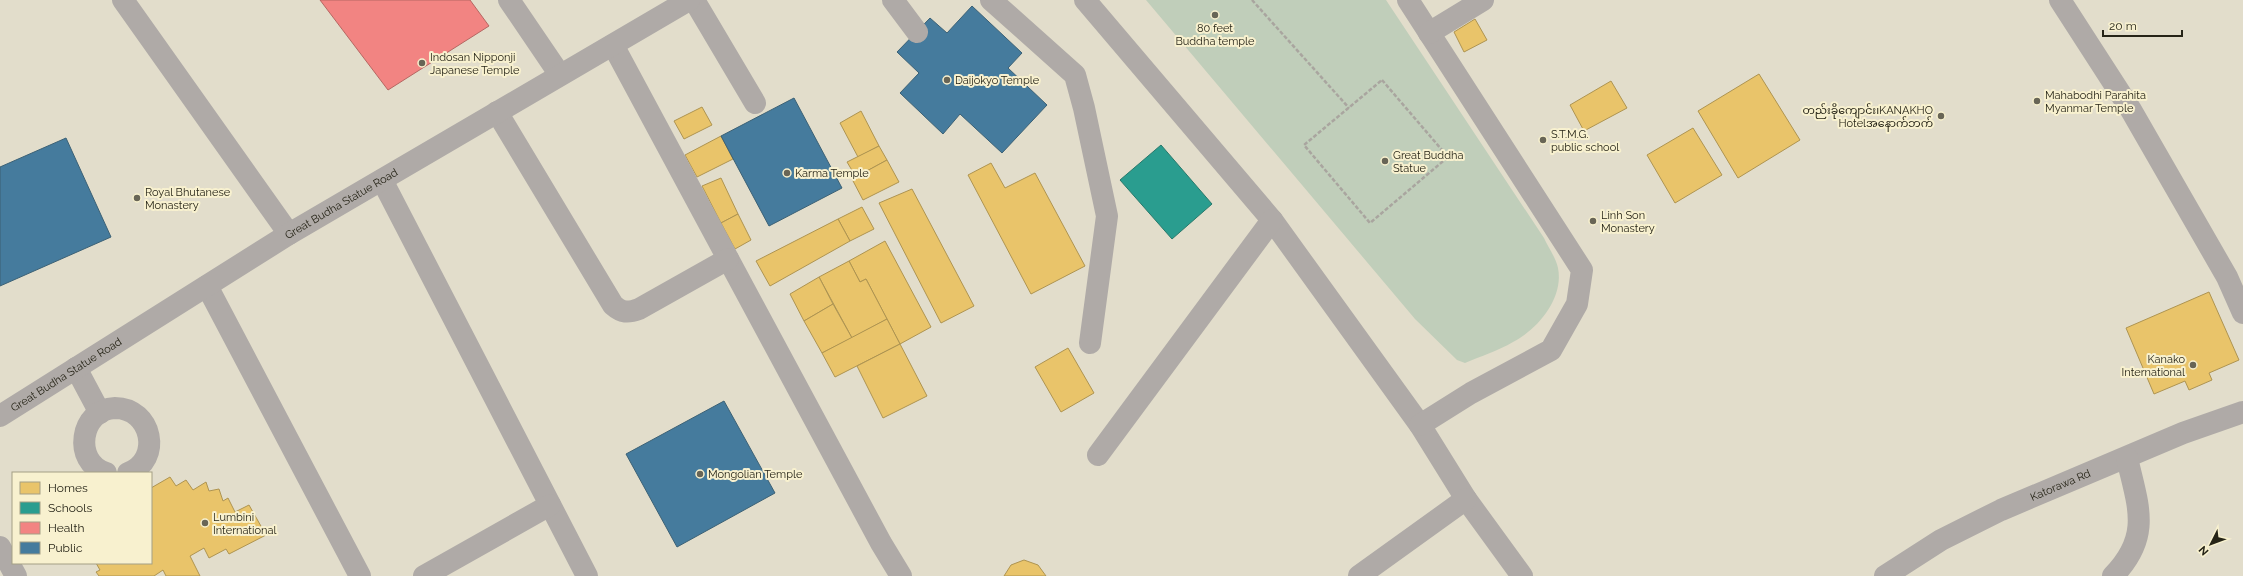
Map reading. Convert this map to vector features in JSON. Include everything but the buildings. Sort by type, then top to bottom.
[{"type":"street","points":[[123,0],[288,234]]},
{"type":"street","points":[[509,0],[560,75]]},
{"type":"street","name":"Great Budha Statue Road","points":[[0,416],[288,234],[689,0]]},
{"type":"street","points":[[694,0],[755,103]]},
{"type":"street","points":[[991,0],[1075,75],[1084,108],[1107,216],[1090,343]]},
{"type":"street","points":[[1085,0],[1272,220],[1420,425],[1466,499],[1522,576]]},
{"type":"street","points":[[1408,0],[1582,270],[1577,304],[1551,350],[1471,393],[1420,425]]},
{"type":"street","points":[[1429,33],[1483,0]]},
{"type":"street","points":[[2060,0],[2130,110],[2227,277],[2243,313]]},
{"type":"street","points":[[896,1],[916,32]]},
{"type":"street","points":[[613,45],[881,543],[901,576]]},
{"type":"street","points":[[497,112],[613,304],[620,311],[630,312],[639,308],[728,259]]},
{"type":"street","points":[[382,180],[587,576]]},
{"type":"street","points":[[1098,455],[1272,220]]},
{"type":"street","points":[[207,286],[360,576]]},
{"type":"street","points":[[76,368],[100,413]]},
{"type":"street","points":[[104,472],[94,466],[87,457],[83,447],[84,435],[87,425],[100,413],[114,408],[125,409],[136,414],[149,432],[149,453],[143,463],[130,472]]},
{"type":"street","name":"Katorawa Rd","points":[[1885,576],[1941,540],[1973,523],[2184,433],[2243,412]]},
{"type":"street","points":[[2113,576],[2127,562],[2139,534],[2138,503],[2127,458]]},
{"type":"street","points":[[1359,576],[1466,499]]},
{"type":"street","points":[[424,576],[550,505]]},
{"type":"street","points":[[0,547],[16,576]]},
{"type":"path","points":[[1252,0],[1349,108]]},
{"type":"path","points":[[1382,80],[1448,157],[1370,223],[1304,145],[1349,108],[1382,80]]},
{"type":"green space","points":[[1146,0],[1386,0],[1544,238],[1554,256],[1558,268],[1559,279],[1557,290],[1553,301],[1540,321],[1522,336],[1501,348],[1465,363],[1457,360],[1415,319]]},
{"type":"place","name":"80 feet Buddha temple","points":[[1215,15]]},
{"type":"place","name":"Indosan Nipponji Japanese Temple","points":[[422,63]]},
{"type":"place","name":"Daijokyo Temple","points":[[947,80]]},
{"type":"place","name":"Mahabodhi Parahita Myanmar Temple","points":[[2037,101]]},
{"type":"place","name":"တည်းခိုကျောင်း၊KANAKHO Hotelအနောက်ဘက်","points":[[1941,116]]},
{"type":"place","name":"S.T.M.G. public school","points":[[1543,140]]},
{"type":"place","name":"Great Buddha Statue","points":[[1385,161]]},
{"type":"place","name":"Karma Temple","points":[[787,173]]},
{"type":"place","name":"Royal Bhutanese Monastery","points":[[137,198]]},
{"type":"place","name":"Linh Son Monastery","points":[[1593,221]]},
{"type":"place","name":"Kanako International","points":[[2193,365]]},
{"type":"place","name":"Mongolian Temple","points":[[700,474]]},
{"type":"place","name":"Lumbini International","points":[[205,523]]}]
